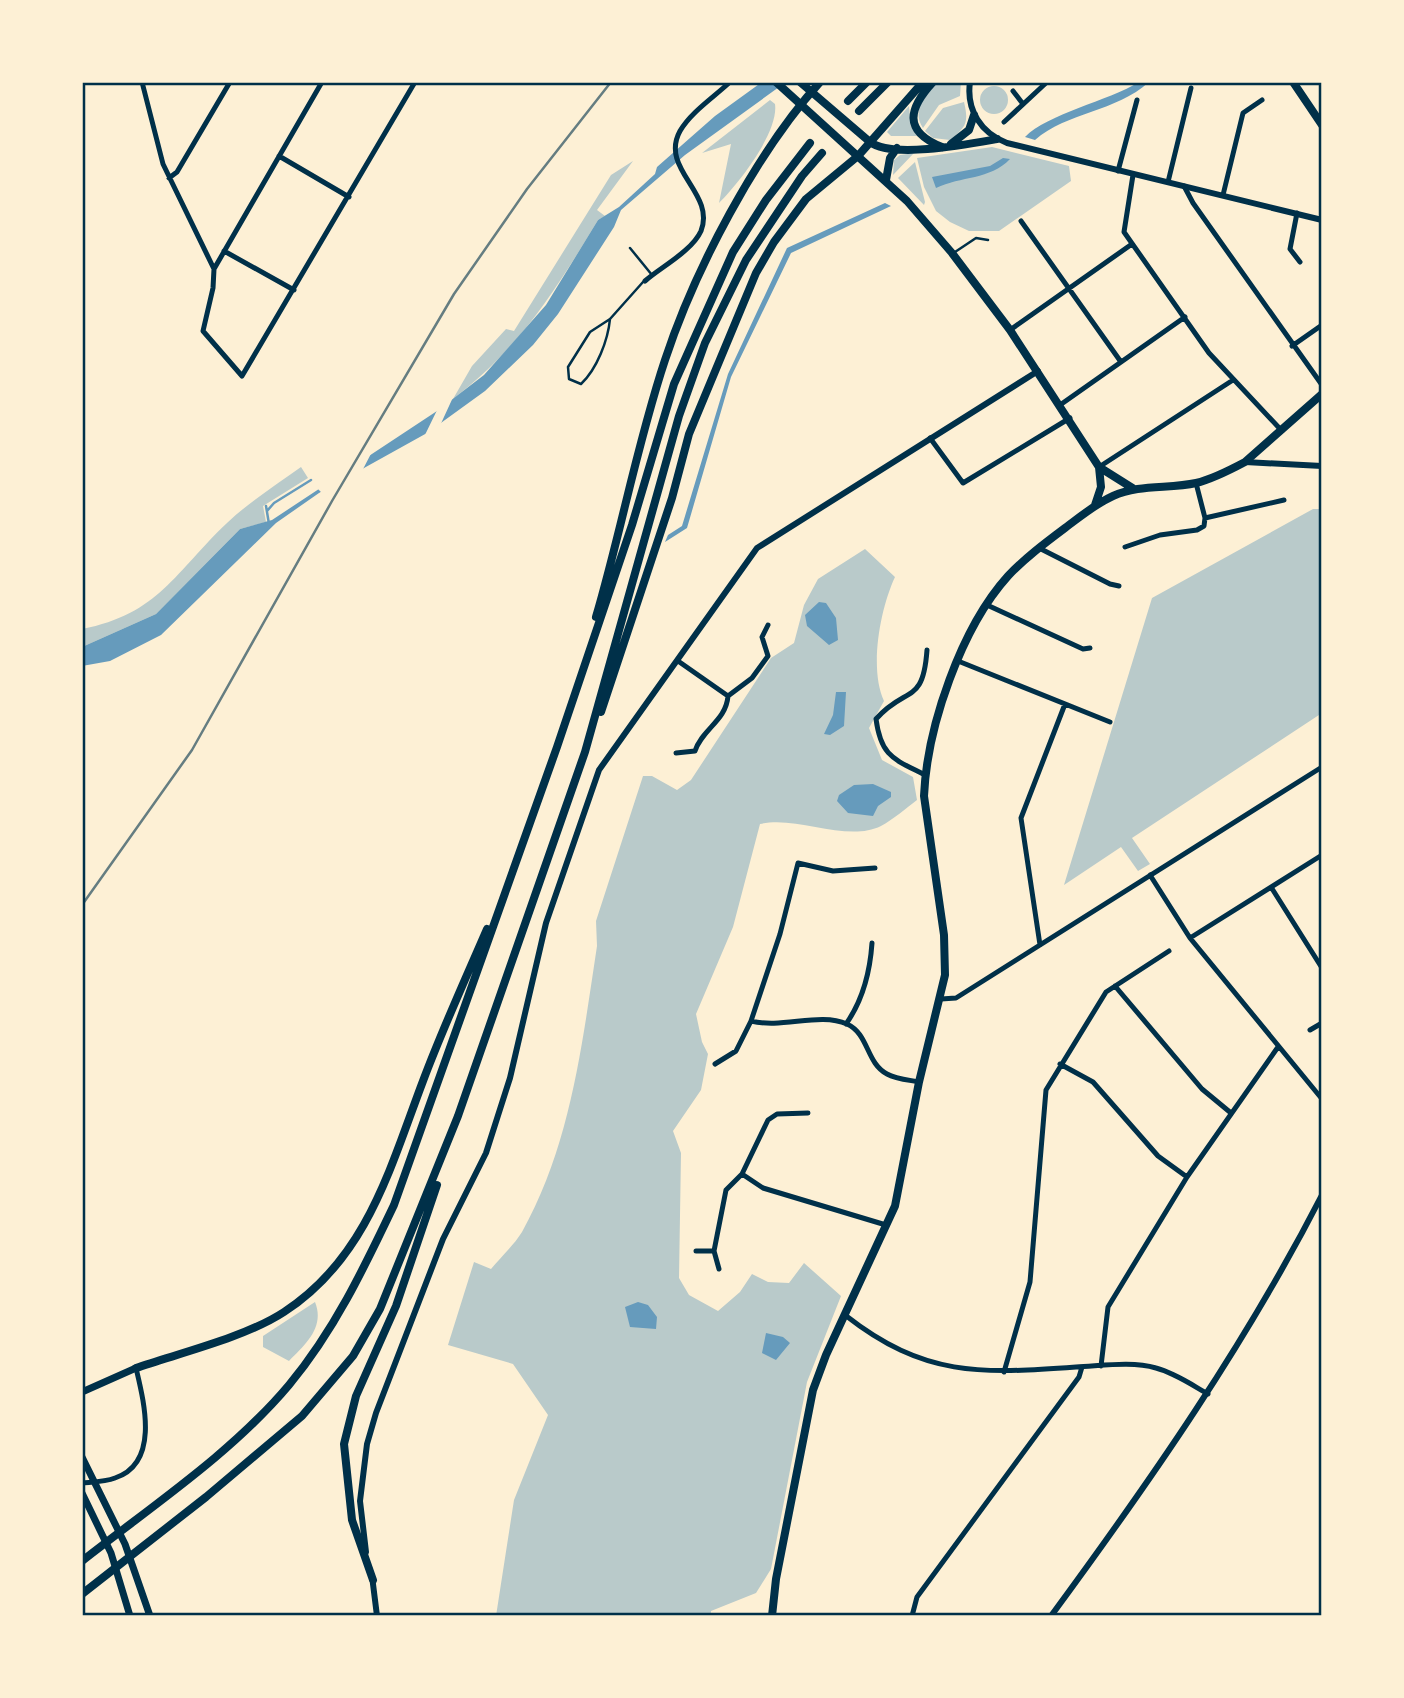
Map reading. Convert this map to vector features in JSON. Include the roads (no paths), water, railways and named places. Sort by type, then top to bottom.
[{"type":"main road","points":[[776,82],[886,180],[952,253],[1010,330],[1100,467],[1134,489]]},
{"type":"main road","points":[[557,747],[606,582],[665,359],[729,216],[787,120],[820,82]]},
{"type":"main road","points":[[848,102],[867,82]]},
{"type":"main road","points":[[859,111],[888,82]]},
{"type":"main road","points":[[82,1594],[252,1461],[302,1416],[353,1356],[394,1281],[458,1115],[585,752],[612,683],[689,434],[743,302],[788,220],[813,192],[858,156],[923,82]]},
{"type":"main road","points":[[933,82],[914,104],[913,114],[917,128],[925,137],[943,147]]},
{"type":"main road","points":[[1293,82],[1322,125]]},
{"type":"main road","points":[[801,83],[860,134],[882,148],[943,147],[997,139]]},
{"type":"main road","points":[[943,147],[963,137],[969,130],[974,115]]},
{"type":"main road","points":[[82,1561],[233,1440],[287,1387],[360,1278],[394,1205],[557,747],[632,525],[674,384],[700,321],[750,225],[810,143]]},
{"type":"main road","points":[[886,180],[890,158],[897,148]]},
{"type":"main road","points":[[585,752],[679,416],[705,343],[746,260],[802,176],[822,153]]},
{"type":"main road","points":[[772,1616],[776,1579],[813,1391],[886,1225],[901,1184],[919,1082],[941,999],[947,962],[926,820],[925,775],[937,721],[958,661],[988,605],[1007,578],[1039,548],[1094,506],[1134,489],[1196,483],[1245,462],[1322,394]]},
{"type":"main road","points":[[1094,506],[1101,487],[1100,467]]},
{"type":"main road","points":[[82,1392],[136,1368],[219,1340],[281,1314],[332,1271],[356,1243],[384,1189],[435,1050],[518,856]]},
{"type":"main road","points":[[373,1580],[352,1520],[344,1444],[359,1387],[396,1306],[415,1254],[458,1115]]},
{"type":"main road","points":[[82,1385],[93,1385]]},
{"type":"main road","points":[[82,1457],[125,1544],[150,1616]]},
{"type":"main road","points":[[82,1493],[111,1553],[130,1616]]},
{"type":"street","points":[[142,82],[153,136],[169,178],[214,269],[214,288],[203,331],[242,376],[415,82]]},
{"type":"street","points":[[169,178],[177,172],[230,82]]},
{"type":"street","points":[[214,269],[322,82]]},
{"type":"street","points":[[645,281],[693,242],[701,230],[701,205],[680,169],[676,147],[682,128],[730,82]]},
{"type":"street","points":[[971,82],[969,98],[974,115],[997,139],[1020,147],[1322,219]]},
{"type":"street","points":[[1004,122],[1047,82]]},
{"type":"street","points":[[1168,182],[1191,88]]},
{"type":"street","points":[[1013,91],[1023,104]]},
{"type":"street","points":[[1118,171],[1138,100]]},
{"type":"street","points":[[1223,195],[1243,113],[1262,100]]},
{"type":"street","points":[[279,156],[349,197]]},
{"type":"street","points":[[1133,174],[1123,226],[1132,244],[1233,380],[1259,404],[1282,431]]},
{"type":"street","points":[[1184,186],[1292,346],[1322,385]]},
{"type":"street","points":[[1297,213],[1290,249],[1300,262]]},
{"type":"street","points":[[1021,221],[1121,362]]},
{"type":"street","points":[[1010,330],[1132,244]]},
{"type":"street","points":[[224,251],[294,290]]},
{"type":"street","points":[[1060,405],[1185,317]]},
{"type":"street","points":[[1292,346],[1322,324]]},
{"type":"street","points":[[377,1616],[362,1525],[363,1465],[376,1413],[443,1238],[486,1153],[510,1078],[546,923],[599,770],[757,548],[1038,371]]},
{"type":"street","points":[[1100,467],[1233,380]]},
{"type":"street","points":[[930,439],[963,483],[1070,418]]},
{"type":"street","points":[[1245,462],[1322,466]]},
{"type":"street","points":[[1125,547],[1149,539],[1197,530],[1203,526],[1205,517],[1196,483]]},
{"type":"street","points":[[1205,517],[1284,500]]},
{"type":"street","points":[[1149,539],[1151,548]]},
{"type":"street","points":[[1039,548],[1119,586]]},
{"type":"street","points":[[988,605],[1083,649],[1090,648]]},
{"type":"street","points":[[676,753],[695,751],[700,737],[718,723],[727,707],[729,696],[752,678],[768,656],[762,637],[768,625]]},
{"type":"street","points":[[925,775],[889,756],[879,741],[876,719],[888,706],[913,694],[925,678],[927,650]]},
{"type":"street","points":[[678,661],[729,696]]},
{"type":"street","points":[[958,661],[1110,722]]},
{"type":"street","points":[[1040,945],[1021,818],[1065,704]]},
{"type":"street","points":[[941,999],[956,998],[1322,767]]},
{"type":"street","points":[[1190,938],[1322,855]]},
{"type":"street","points":[[715,1064],[736,1051],[751,1021],[780,934],[798,863],[833,871],[875,868]]},
{"type":"street","points":[[1150,875],[1190,938],[1322,1099]]},
{"type":"street","points":[[1271,887],[1322,968]]},
{"type":"street","points":[[846,1024],[866,985],[872,943]]},
{"type":"street","points":[[1004,1372],[1030,1282],[1045,1090],[1106,992],[1169,951]]},
{"type":"street","points":[[1115,986],[1202,1089],[1231,1113]]},
{"type":"street","points":[[751,1021],[765,1025],[818,1020],[846,1024],[863,1038],[869,1054],[887,1074],[919,1082]]},
{"type":"street","points":[[1310,1030],[1322,1023]]},
{"type":"street","points":[[1101,1366],[1108,1307],[1187,1177],[1278,1047]]},
{"type":"street","points":[[1060,1064],[1093,1082],[1158,1156],[1187,1177]]},
{"type":"street","points":[[719,1269],[714,1251],[722,1199],[731,1182],[741,1174],[768,1121],[777,1114],[808,1113]]},
{"type":"street","points":[[741,1174],[763,1188],[886,1225]]},
{"type":"street","points":[[1051,1616],[1209,1394],[1272,1291],[1322,1195]]},
{"type":"street","points":[[696,1251],[714,1251]]},
{"type":"street","points":[[845,1315],[868,1333],[926,1362],[945,1367],[1004,1372],[1101,1366],[1157,1368],[1209,1394]]},
{"type":"street","points":[[912,1616],[917,1597],[1079,1377],[1082,1367]]},
{"type":"street","points":[[82,1483],[114,1478],[139,1460],[145,1439],[136,1368]]},
{"type":"lane","points":[[952,253],[975,238],[988,240]]},
{"type":"lane","points":[[630,248],[652,275]]},
{"type":"lane","points":[[610,319],[607,336],[587,378],[582,384],[569,379],[568,367],[590,332],[610,319],[645,281]]},
{"type":"water","points":[[762,82],[786,82],[685,155],[621,210],[614,227],[558,314],[533,345],[485,391],[427,433],[319,493],[276,523],[161,635],[110,661],[82,666],[82,647],[156,614],[240,529],[272,520],[437,411],[484,375],[546,305],[598,220],[619,207],[655,174],[657,167],[715,116]]},
{"type":"water","points":[[1139,82],[1149,82],[1122,100],[1062,123],[1035,140],[1025,137],[1048,121]]},
{"type":"water","points":[[1003,158],[1010,159],[994,171],[936,188],[932,177],[990,166]]},
{"type":"water","points":[[885,203],[891,206],[791,253],[731,377],[687,528],[665,542],[668,535],[682,526],[728,374],[787,248]]},
{"type":"water","points":[[819,602],[826,603],[836,618],[838,640],[829,645],[807,626],[805,615]]},
{"type":"water","points":[[836,692],[846,692],[844,726],[830,735],[824,734],[833,715]]},
{"type":"water","points":[[873,784],[891,792],[891,797],[878,806],[873,816],[848,813],[837,801],[839,795],[854,785]]},
{"type":"water","points":[[638,1302],[648,1305],[657,1317],[656,1329],[630,1327],[625,1307]]},
{"type":"water","points":[[766,1333],[783,1337],[790,1343],[776,1360],[762,1353]]},
{"type":"waterway","points":[[267,511],[274,503],[311,480]]},
{"type":"waterway","points":[[266,506],[269,524]]},
{"type":"railway","points":[[82,905],[192,750],[332,501],[454,294],[527,189],[611,82]]}]
